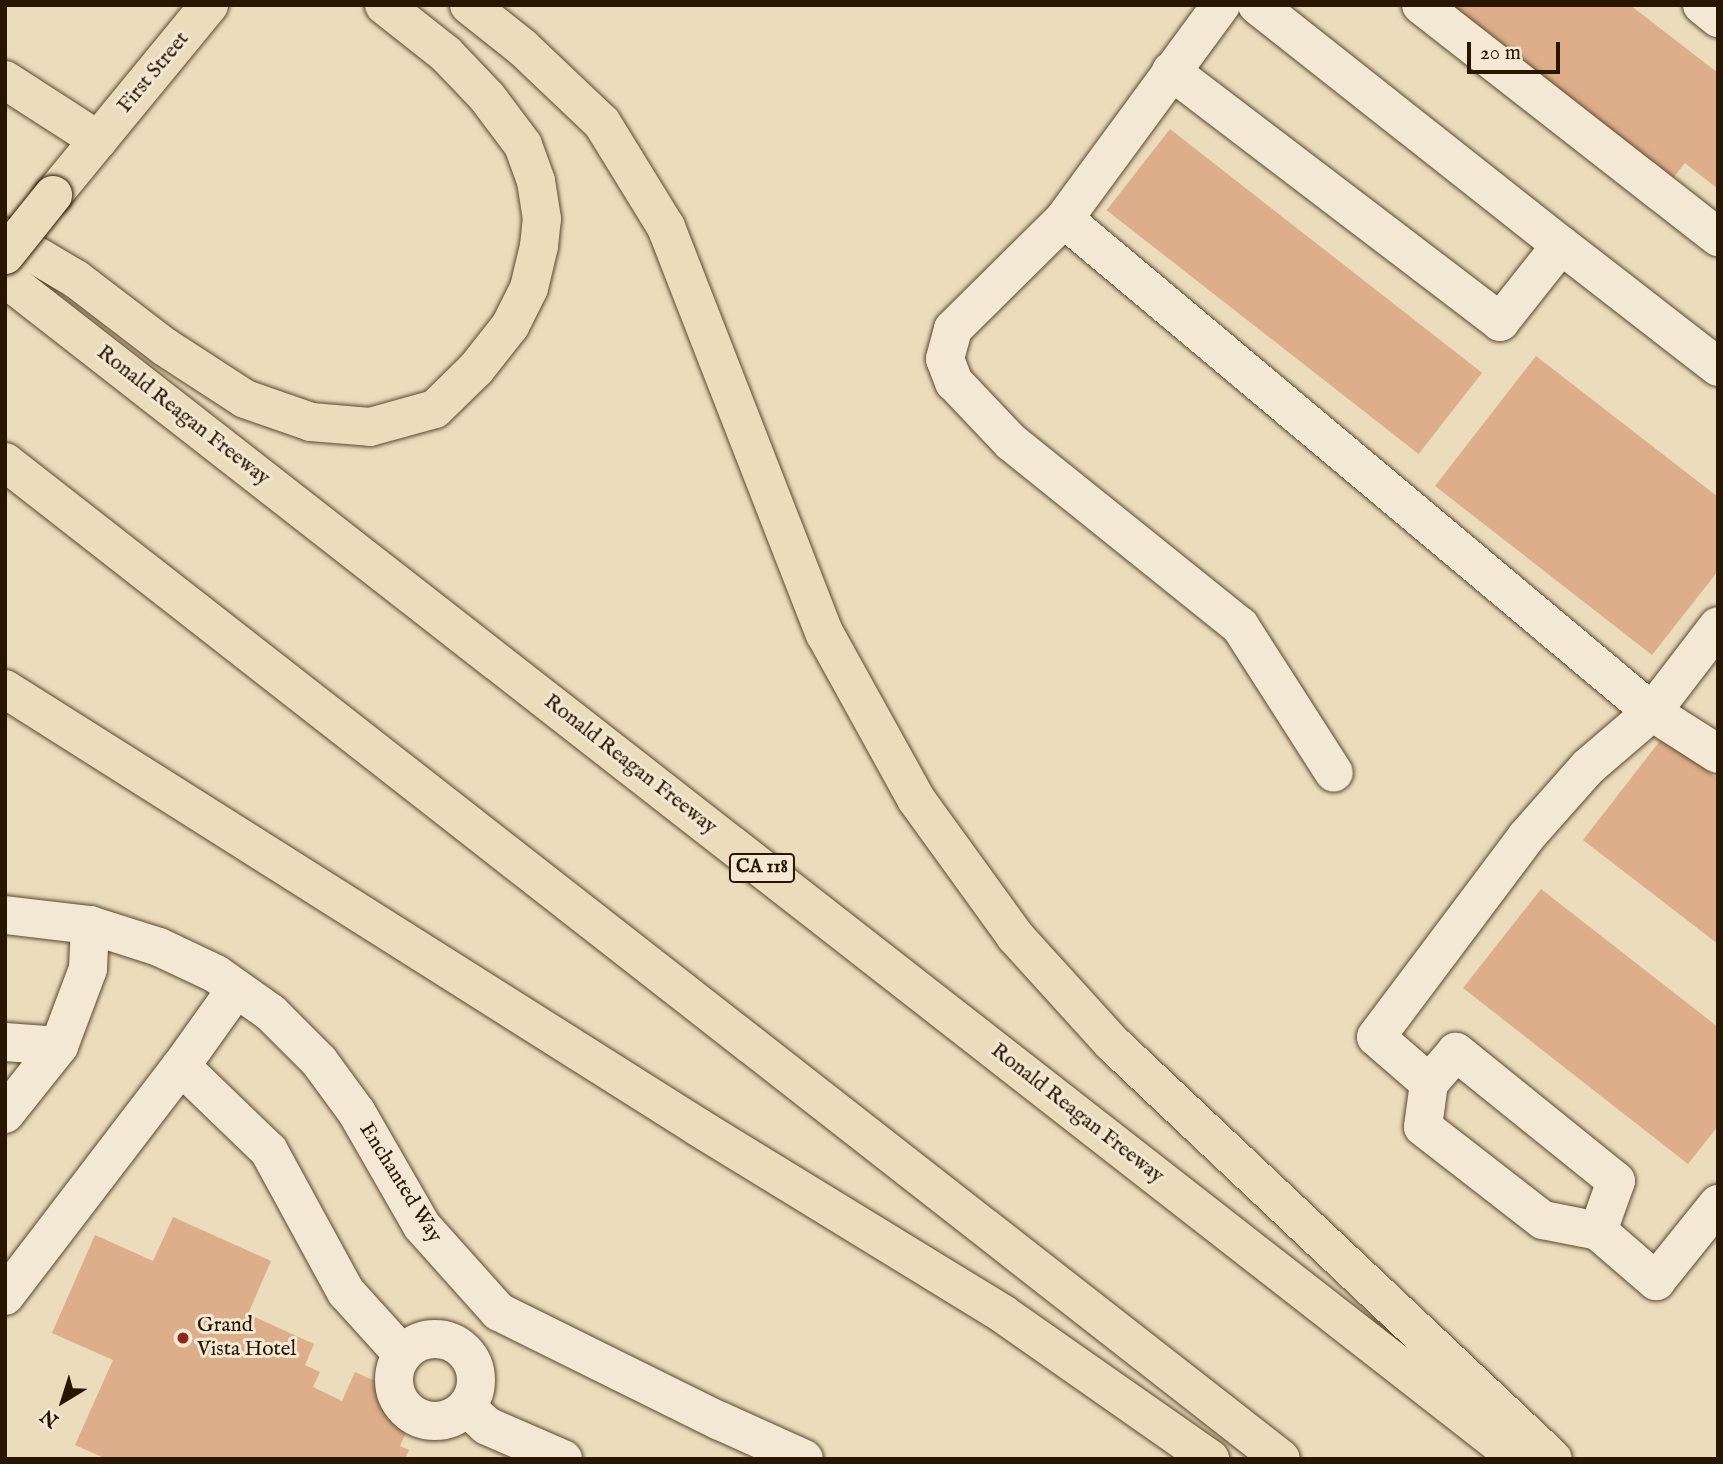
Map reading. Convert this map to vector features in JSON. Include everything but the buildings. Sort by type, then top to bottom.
[{"type":"main road","name":"First Street","points":[[5,256],[209,5]]},
{"type":"main road","points":[[5,237],[76,279],[165,347],[245,399],[311,422],[370,426],[435,409],[476,369],[510,326],[529,288],[542,219],[536,181],[523,145],[487,97],[446,54],[384,5]]},
{"type":"main road","points":[[469,5],[522,47],[601,123],[666,227],[825,635],[916,799],[1015,936],[1112,1043],[1553,1459]]},
{"type":"main road","points":[[5,80],[98,140]]},
{"type":"main road","name":"Ronald Reagan Freeway","points":[[5,278],[1519,1459]]},
{"type":"main road","points":[[5,462],[1281,1459]]},
{"type":"main road","points":[[5,478],[121,552]]},
{"type":"main road","points":[[5,689],[698,1127],[1003,1314],[1210,1459]]},
{"type":"street","points":[[1221,5],[1064,219],[953,329],[945,359],[954,382],[1011,442],[1240,626],[1334,773]]},
{"type":"street","points":[[1256,5],[1718,367]]},
{"type":"street","points":[[1421,5],[1718,237]]},
{"type":"street","points":[[1702,5],[1718,18]]},
{"type":"street","points":[[1171,71],[1500,321],[1561,245]]},
{"type":"street","points":[[1064,219],[1653,712],[1718,754]]},
{"type":"street","points":[[1429,1083],[1376,1037],[1526,837],[1588,767],[1653,712],[1718,626]]},
{"type":"street","name":"Enchanted Way","points":[[5,915],[90,925],[159,947],[216,974],[271,1013],[318,1061],[357,1113],[422,1226],[499,1312],[720,1421],[804,1459]]},
{"type":"street","points":[[5,1114],[60,1046],[88,969],[90,925]]},
{"type":"street","points":[[5,1296],[181,1066],[236,989]]},
{"type":"street","points":[[5,1041],[60,1046]]},
{"type":"street","points":[[1598,1231],[1616,1181],[1455,1052],[1429,1083],[1423,1127],[1543,1220],[1598,1231],[1656,1281],[1718,1204]]},
{"type":"street","points":[[181,1066],[269,1151],[346,1292],[402,1354]]},
{"type":"street","points":[[461,1348],[499,1312]]},
{"type":"street","points":[[424,1340],[450,1341],[461,1348],[475,1370],[476,1384],[466,1408],[441,1421],[414,1416],[403,1407],[393,1381],[395,1367],[402,1354],[424,1340]]},
{"type":"street","points":[[466,1408],[487,1426],[563,1459]]},
{"type":"place","name":"Grand Vista Hotel","points":[[183,1338]]}]
